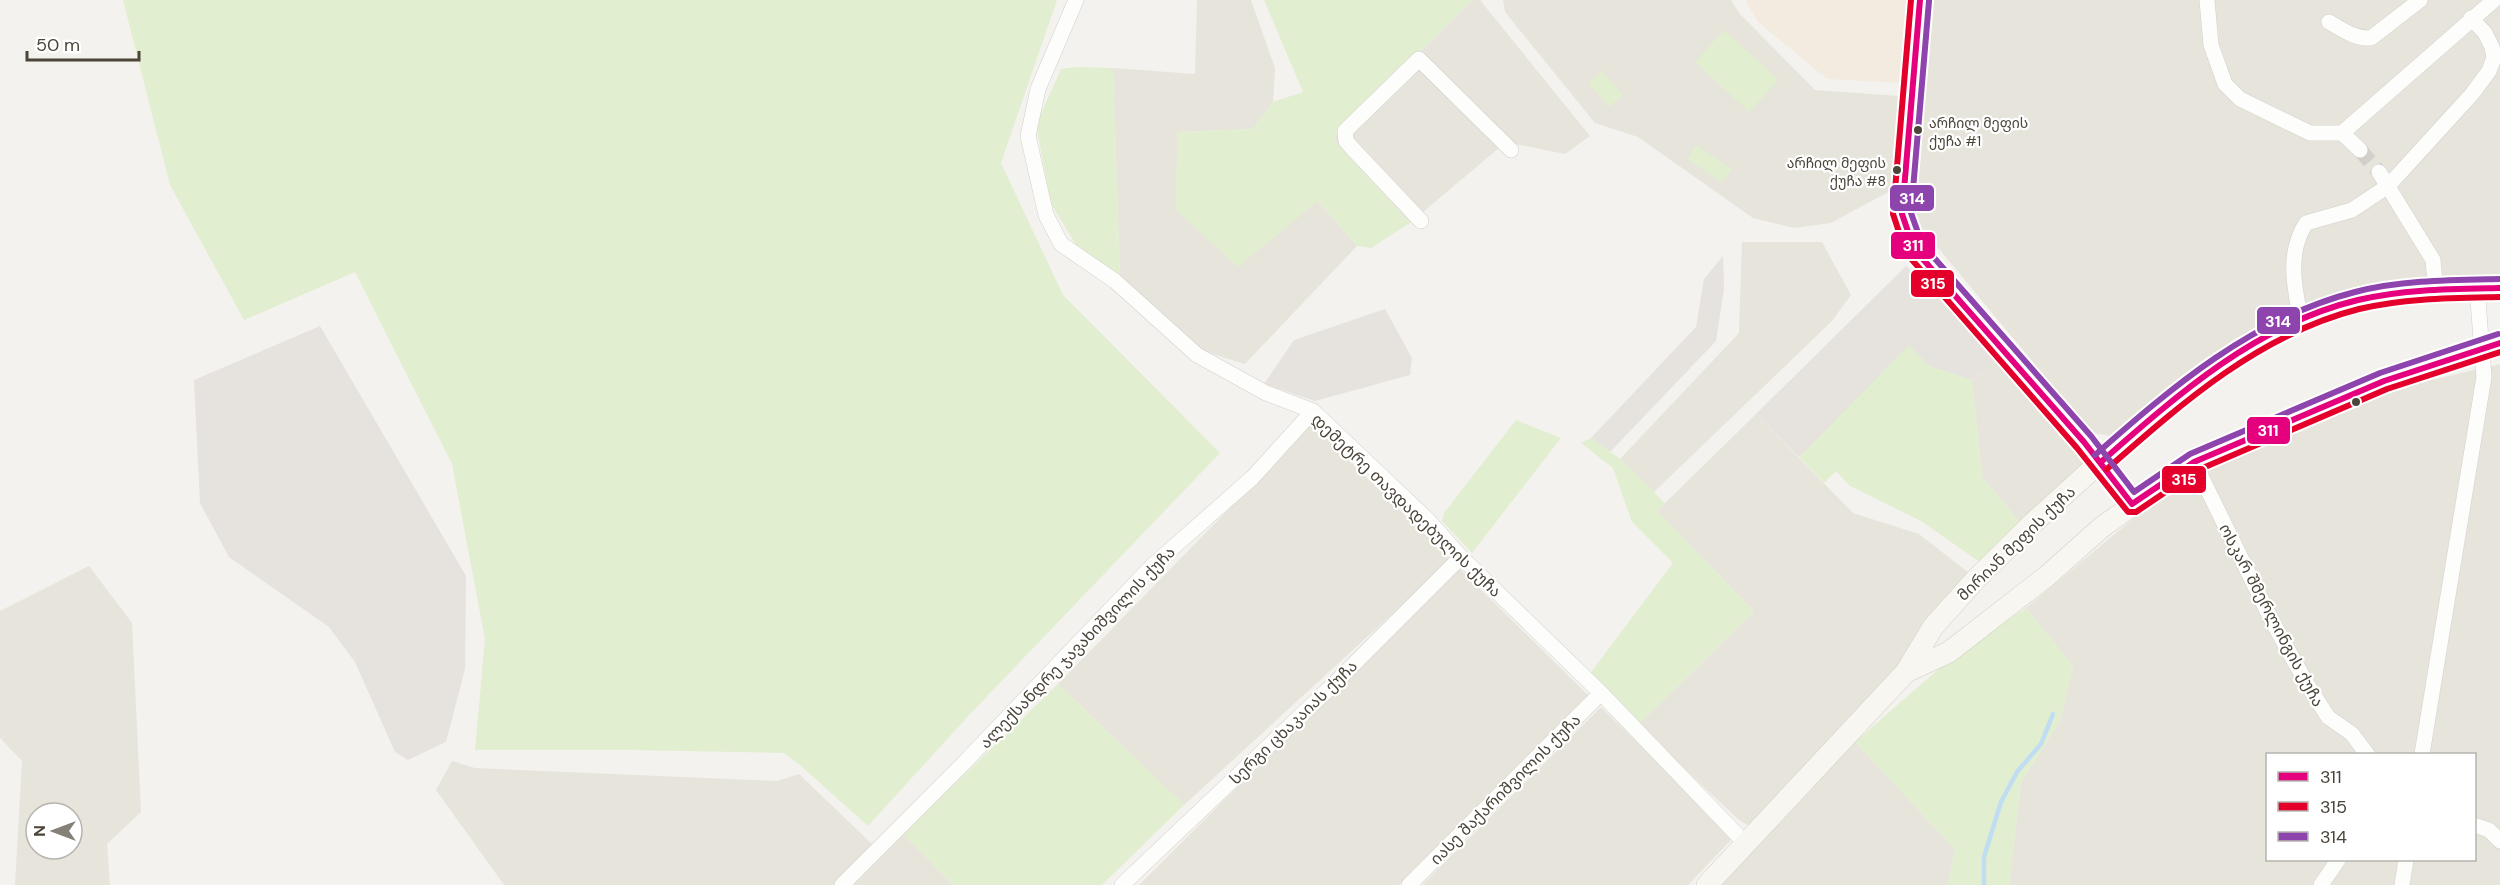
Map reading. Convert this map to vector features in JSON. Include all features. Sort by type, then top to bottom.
[{"type":"street","name":"დემეტრე თავდადებულის ქუჩა","points":[[1076,0],[1038,89],[1028,136],[1046,214],[1061,244],[1115,281],[1197,355],[1266,393],[1313,411],[1428,520],[1461,557],[1601,693],[1746,844]]},
{"type":"street","points":[[1920,0],[1902,214],[1914,249],[2101,462],[2132,504]]},
{"type":"street","points":[[2208,0],[2211,45],[2225,84],[2240,99],[2310,133],[2342,133],[2494,0]]},
{"type":"street","points":[[2329,22],[2361,39],[2372,38],[2420,0]]},
{"type":"street","points":[[2301,320],[2293,284],[2297,236],[2306,223],[2352,210],[2388,186],[2472,94],[2489,71],[2494,58],[2492,47],[2485,33],[2471,18]]},
{"type":"street","points":[[1421,220],[1353,149],[1345,136],[1345,131],[1419,59],[1511,150]]},
{"type":"street","points":[[2342,133],[2360,150]]},
{"type":"street","points":[[2379,172],[2433,260],[2436,291]]},
{"type":"street","points":[[2422,753],[2491,346],[2477,288]]},
{"type":"street","name":"მირიან მეფის ქუჩა","points":[[1707,885],[1906,672],[1933,627],[1976,579],[2132,433],[2227,359],[2287,325],[2358,300],[2436,291],[2500,288]]},
{"type":"street","name":"მირიან მეფის ქუჩა","points":[[1906,672],[1949,652],[2047,576],[2102,527],[2194,462],[2384,381],[2491,346]]},
{"type":"street","name":"ალექსანდრე ჯავახიშვილის ქუჩა","points":[[842,885],[962,765],[1152,566],[1252,478],[1313,411]]},
{"type":"street","name":"ოსკარ შმერლინგის ქუჩა","points":[[2194,462],[2272,621],[2307,684],[2328,717],[2352,734],[2366,753]]},
{"type":"street","name":"სერგი ცხაკაიას ქუჩა","points":[[1122,885],[1335,683],[1461,557]]},
{"type":"street","points":[[1933,627],[1935,639],[1942,645],[1956,646]]},
{"type":"street","name":"იასე შაქარიშვილის ქუჩა","points":[[1409,885],[1601,693]]},
{"type":"street","points":[[2476,825],[2489,830],[2500,841]]},
{"type":"street","points":[[2321,885],[2337,861]]},
{"type":"street","points":[[2402,885],[2406,861]]},
{"type":"shaded area","points":[[1197,0],[1251,0],[1275,68],[1273,102],[1253,129],[1177,132],[1318,201],[1357,246],[1245,364],[1203,351],[1120,280],[1113,68],[1195,74]]},
{"type":"shaded area","points":[[1472,0],[1480,0],[1590,136],[1565,154],[1515,144],[1499,148],[1410,223],[1333,139]]},
{"type":"shaded area","points":[[1503,0],[1731,0],[1739,13],[1815,90],[1900,96],[1903,100],[1895,185],[1892,190],[1831,223],[1794,228],[1753,218],[1638,137],[1595,123],[1505,12]]},
{"type":"shaded area","points":[[1745,0],[1912,0],[1904,79],[1900,83],[1827,79],[1758,22]]},
{"type":"shaded area","points":[[1931,0],[2500,0],[2500,279],[2296,314],[2256,330],[2112,436],[2092,433],[1915,220],[1912,204]]},
{"type":"shaded area","points":[[1742,242],[1822,242],[1851,295],[1832,321],[1654,492],[1620,459],[1739,333]]},
{"type":"shaded area","points":[[1723,256],[1724,289],[1716,341],[1610,452],[1591,438],[1696,327],[1704,279]]},
{"type":"shaded area","points":[[1906,266],[1999,359],[1972,380],[1929,366],[1909,346],[1799,457],[1756,414]]},
{"type":"shaded area","points":[[1385,309],[1412,358],[1410,375],[1315,401],[1264,384],[1294,340]]},
{"type":"shaded area","points":[[320,326],[466,576],[465,669],[446,742],[408,760],[395,752],[355,662],[329,627],[229,557],[200,503],[194,380]]},
{"type":"shaded area","points":[[1999,359],[2086,462],[2022,525],[1982,477],[1972,380]]},
{"type":"shaded area","points":[[2500,364],[2500,885],[2009,885],[2021,782],[2060,721],[2073,666],[2026,608],[2170,488],[2375,393]]},
{"type":"shaded area","points":[[1756,414],[1853,513],[1919,534],[1973,576],[1886,684],[1750,826],[1740,821],[1638,725],[1754,611],[1657,511]]},
{"type":"shaded area","points":[[1312,424],[1451,560],[1184,805],[1058,684]]},
{"type":"shaded area","points":[[89,566],[132,623],[141,812],[107,844],[110,885],[15,885],[22,761],[0,738],[0,611]]},
{"type":"shaded area","points":[[1458,567],[1589,696],[1399,885],[1139,885]]},
{"type":"shaded area","points":[[1601,707],[1734,837],[1688,885],[1422,885]]},
{"type":"shaded area","points":[[1855,742],[1955,849],[1948,885],[1720,885]]},
{"type":"shaded area","points":[[452,761],[475,768],[777,781],[799,774],[874,846],[835,885],[504,885],[436,790]]},
{"type":"shaded area","points":[[903,834],[953,885],[851,885]]},
{"type":"green space","points":[[123,0],[1057,0],[1001,163],[1063,295],[1220,453],[971,713],[868,826],[784,753],[475,750],[485,639],[452,464],[355,272],[244,320],[170,185]]},
{"type":"green space","points":[[1264,0],[1472,0],[1333,139],[1410,223],[1371,248],[1357,246],[1318,201],[1238,267],[1176,210],[1177,132],[1253,129],[1273,102],[1303,92]]},
{"type":"green space","points":[[1724,30],[1779,80],[1749,112],[1695,62]]},
{"type":"green space","points":[[1113,68],[1120,280],[1078,248],[1051,204],[1036,125],[1061,69]]},
{"type":"green space","points":[[1602,71],[1623,95],[1609,107],[1588,83]]},
{"type":"green space","points":[[1696,145],[1732,169],[1722,183],[1687,159]]},
{"type":"green space","points":[[1909,345],[1929,366],[1972,380],[1982,477],[2022,525],[1984,565],[1921,521],[1850,486],[1836,471],[1824,483],[1799,457]]},
{"type":"green space","points":[[1516,420],[1561,438],[1472,553],[1442,521],[1444,513]]},
{"type":"green space","points":[[1591,438],[1620,459],[1665,503],[1657,511],[1754,611],[1638,725],[1589,675],[1673,563],[1632,522],[1613,468],[1581,443]]},
{"type":"green space","points":[[2026,608],[2073,666],[2060,721],[2021,782],[2009,885],[1948,885],[1955,849],[1855,742],[1942,666]]},
{"type":"green space","points":[[1058,684],[1184,805],[1102,885],[953,885],[903,834]]},
{"type":"waterway","points":[[1984,885],[1984,857],[2001,802],[2017,772],[2041,744],[2053,714]]},
{"type":"tunnel","points":[[2360,150],[2379,172]]},
{"type":"transit line","name":"315","points":[[1911,0],[1893,214],[1906,253],[2077,448],[2128,512],[2136,512],[2198,470],[2387,389],[2500,352]]},
{"type":"transit line","name":"311","points":[[1920,0],[1902,214],[1914,249],[2084,442],[2132,504],[2194,462],[2384,381],[2500,343]]},
{"type":"transit line","name":"314","points":[[1929,1],[1911,213],[1922,244],[2091,436],[2134,492],[2190,454],[2380,373],[2498,334]]},
{"type":"transit line","name":"314","points":[[2095,455],[2184,380],[2248,337],[2282,319],[2318,304],[2372,288],[2427,281],[2500,279]]},
{"type":"transit line","name":"311","points":[[2101,462],[2159,412],[2220,365],[2252,344],[2286,326],[2321,311],[2375,296],[2429,290],[2500,288]]},
{"type":"transit line","name":"315","points":[[2107,469],[2194,396],[2256,353],[2288,335],[2323,320],[2376,305],[2429,299],[2500,297]]},
{"type":"place","name":"არჩილ მეფის ქუჩა #1","points":[[1918,130]]},
{"type":"place","name":"არჩილ მეფის ქუჩა #8","points":[[1897,170]]}]
